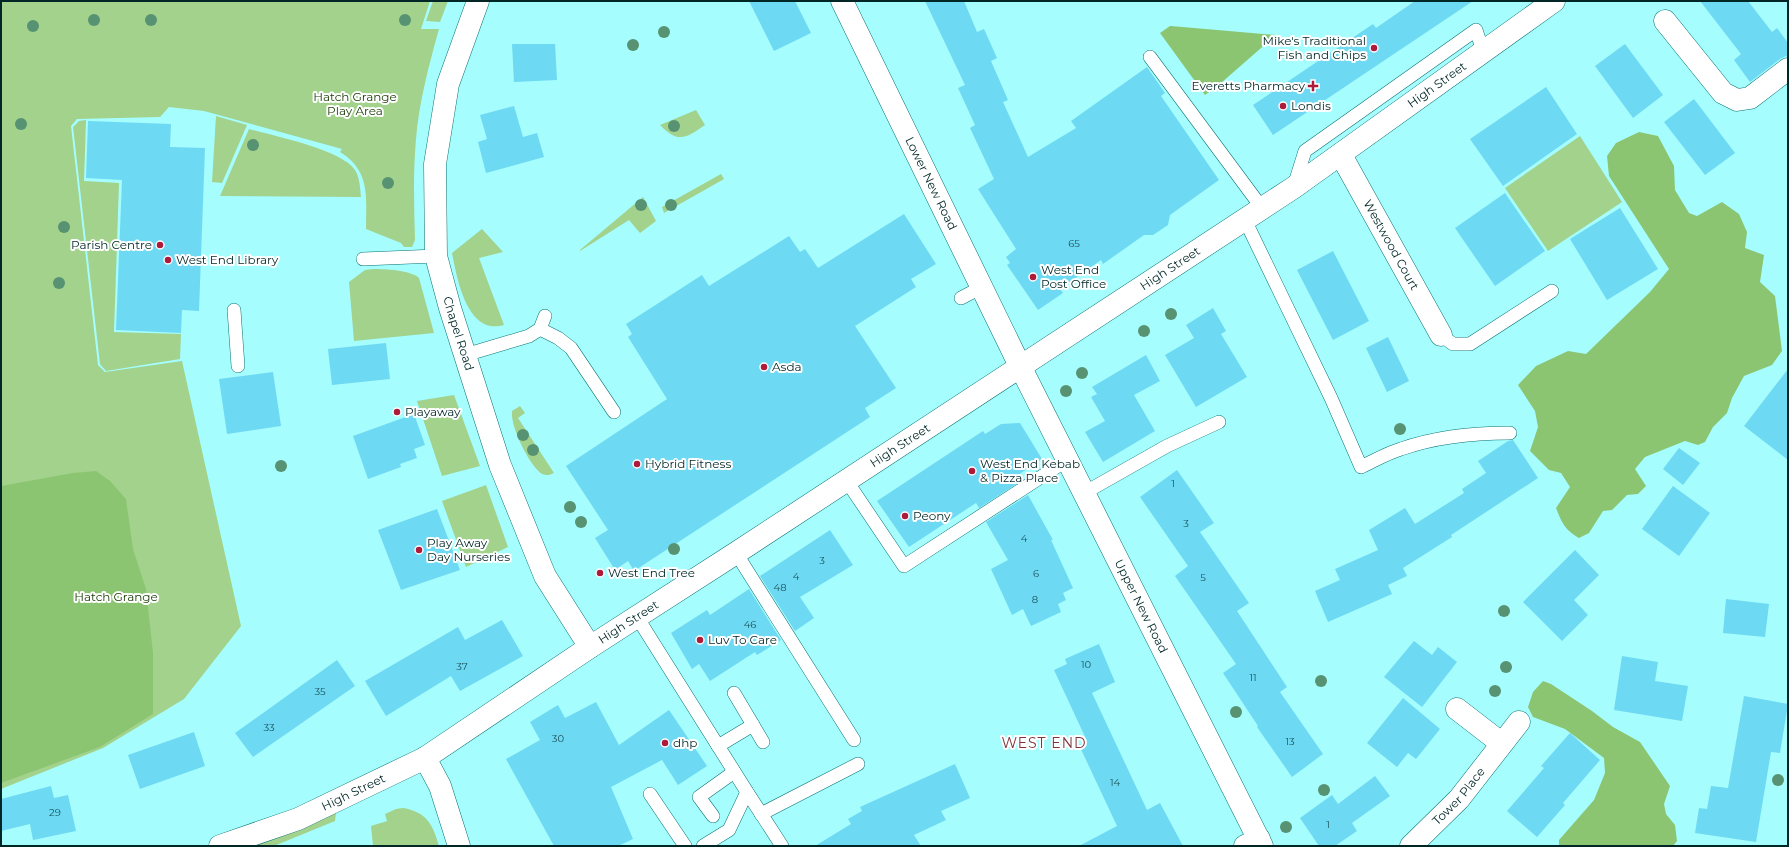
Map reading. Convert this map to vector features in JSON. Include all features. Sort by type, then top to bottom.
[{"type":"street","name":"Chapel Road","points":[[478,1],[447,92],[435,164],[436,256],[450,308],[500,465],[545,576],[590,647]]},
{"type":"street","name":"Lower New Road","points":[[842,1],[1020,366]]},
{"type":"street","name":"High Street","points":[[220,846],[298,819],[425,758],[590,647],[1293,188],[1554,1]]},
{"type":"street","points":[[1665,21],[1723,93],[1737,100],[1750,98],[1788,69]]},
{"type":"street","name":"Westwood Court","points":[[1341,155],[1441,335]]},
{"type":"street","name":"Upper New Road","points":[[1020,366],[1084,493],[1255,844]]},
{"type":"street","points":[[1458,709],[1501,743]]},
{"type":"street","name":"Tower Place","points":[[1411,846],[1459,799],[1501,743],[1519,722]]},
{"type":"street","points":[[425,758],[440,786],[459,846]]},
{"type":"lane","points":[[1293,188],[1305,151],[1476,30],[1483,51]]},
{"type":"lane","points":[[1150,57],[1253,214],[1361,466],[1400,449],[1441,438],[1487,433],[1510,433]]},
{"type":"lane","points":[[363,259],[436,256]]},
{"type":"lane","points":[[962,298],[982,287]]},
{"type":"lane","points":[[1441,335],[1453,344],[1470,344],[1552,291]]},
{"type":"lane","points":[[234,310],[238,366]]},
{"type":"lane","points":[[465,355],[529,336],[540,329],[545,316]]},
{"type":"lane","points":[[540,329],[558,338],[571,348],[614,412]]},
{"type":"lane","points":[[1084,493],[1167,446],[1219,422]]},
{"type":"lane","points":[[846,480],[904,566],[1067,460]]},
{"type":"lane","points":[[736,553],[854,740]]},
{"type":"lane","points":[[637,617],[746,792],[782,846]]},
{"type":"lane","points":[[734,693],[762,742]]},
{"type":"lane","points":[[718,746],[753,725]]},
{"type":"lane","points":[[761,814],[858,764]]},
{"type":"lane","points":[[712,816],[700,797],[734,772]]},
{"type":"lane","points":[[703,846],[729,830],[746,792]]},
{"type":"lane","points":[[650,794],[685,846]]},
{"type":"green space","name":"Hatch Grange","points":[[1,1],[430,1],[421,29],[439,29],[425,84],[417,125],[414,177],[415,240],[412,247],[404,247],[401,243],[366,229],[365,186],[357,168],[350,159],[340,152],[342,149],[204,111],[169,107],[160,117],[77,119],[71,126],[98,365],[105,372],[182,361],[241,626],[184,699],[103,748],[1,789]]},
{"type":"green space","points":[[433,1],[448,1],[440,22],[426,21]]},
{"type":"green space","points":[[1170,26],[1276,35],[1205,95],[1160,33]]},
{"type":"green space","points":[[696,110],[705,125],[687,136],[677,137],[672,135],[660,125]]},
{"type":"green space","points":[[216,116],[247,125],[222,183],[212,182]]},
{"type":"green space","points":[[86,120],[84,181],[119,183],[114,332],[181,334],[180,359],[106,371],[100,364],[73,127],[79,121]]},
{"type":"green space","points":[[249,129],[322,150],[348,163],[357,173],[360,183],[361,197],[220,196]]},
{"type":"green space","points":[[1639,132],[1658,136],[1674,166],[1675,190],[1689,213],[1697,216],[1722,202],[1739,214],[1747,232],[1745,248],[1764,255],[1760,282],[1775,296],[1782,351],[1772,365],[1744,376],[1732,398],[1727,413],[1713,427],[1705,442],[1698,445],[1685,441],[1645,457],[1635,469],[1646,486],[1638,494],[1627,495],[1612,510],[1603,511],[1589,533],[1579,538],[1564,526],[1556,508],[1570,487],[1561,473],[1549,470],[1530,451],[1538,427],[1535,411],[1518,385],[1536,366],[1568,351],[1586,354],[1650,292],[1669,269],[1609,176],[1607,156],[1616,143]]},
{"type":"green space","points":[[1580,136],[1622,202],[1548,251],[1505,188]]},
{"type":"green space","points":[[721,174],[724,179],[664,213],[662,207]]},
{"type":"green space","points":[[643,197],[656,221],[640,233],[629,220],[580,251],[580,250]]},
{"type":"green space","points":[[482,229],[503,252],[479,258],[504,325],[491,326],[481,322],[473,314],[466,302],[457,276],[452,253]]},
{"type":"green space","points":[[373,269],[410,273],[419,278],[434,333],[354,341],[349,282],[365,270]]},
{"type":"green space","points":[[454,395],[480,466],[442,476],[417,401]]},
{"type":"green space","points":[[520,406],[525,413],[518,418],[554,473],[548,475],[542,474],[526,454],[521,445],[512,418],[512,411]]},
{"type":"green space","points":[[96,471],[110,481],[126,499],[133,549],[146,589],[153,653],[153,714],[100,747],[1,783],[1,486],[73,473]]},
{"type":"green space","points":[[486,485],[508,547],[466,567],[442,501]]},
{"type":"green space","points":[[1543,681],[1551,684],[1613,727],[1640,742],[1670,786],[1664,804],[1666,814],[1675,825],[1677,841],[1673,846],[1559,846],[1559,840],[1594,800],[1605,773],[1604,758],[1565,729],[1533,717],[1528,707],[1533,692]]},
{"type":"green space","points":[[403,808],[418,813],[428,821],[439,846],[373,846],[371,826],[387,821],[385,814],[396,809]]},
{"type":"green space","points":[[336,813],[335,821],[274,846],[253,846]]},
{"type":"building","points":[[749,1],[795,1],[811,33],[774,51]]},
{"type":"building","points":[[925,1],[964,1],[977,32],[984,29],[997,58],[991,61],[1008,100],[1003,102],[1028,157],[1076,128],[1071,121],[1147,67],[1165,93],[1161,96],[1219,180],[1170,215],[1168,225],[1153,235],[1144,235],[1103,264],[1101,260],[1060,289],[1063,293],[1038,310],[1007,265],[1010,263],[1006,257],[1016,249],[978,189],[994,179],[970,128],[975,125],[958,88],[965,85]]},
{"type":"building","points":[[1415,1],[1473,1],[1273,135],[1253,105],[1373,24],[1376,28]]},
{"type":"building","points":[[1700,1],[1748,1],[1772,32],[1777,28],[1788,43],[1788,55],[1780,59],[1750,82],[1734,60],[1741,54]]},
{"type":"building","points":[[512,44],[555,44],[557,80],[514,82]]},
{"type":"building","points":[[1625,44],[1663,95],[1633,118],[1595,66]]},
{"type":"building","points":[[1546,87],[1577,134],[1503,186],[1470,139]]},
{"type":"building","points":[[1694,99],[1735,153],[1705,175],[1664,122]]},
{"type":"building","points":[[514,106],[523,137],[537,133],[544,157],[486,173],[478,142],[487,139],[480,115]]},
{"type":"building","name":"Parish Centre","points":[[88,121],[171,124],[170,147],[205,148],[199,311],[182,310],[181,333],[116,330],[122,180],[86,178]]},
{"type":"building","points":[[1505,193],[1545,251],[1495,286],[1455,228]]},
{"type":"building","points":[[1620,208],[1658,269],[1607,300],[1570,239]]},
{"type":"building","points":[[904,214],[936,264],[911,279],[916,287],[855,326],[896,388],[865,408],[870,417],[634,571],[628,561],[615,570],[595,538],[608,530],[566,466],[667,399],[628,337],[632,334],[626,324],[702,275],[709,286],[789,236],[800,252],[805,249],[818,268]]},
{"type":"building","points":[[1333,251],[1369,321],[1333,340],[1297,270]]},
{"type":"building","points":[[1213,308],[1226,331],[1221,334],[1247,377],[1196,407],[1165,355],[1194,338],[1186,325]]},
{"type":"building","points":[[1388,337],[1409,381],[1387,392],[1366,348]]},
{"type":"building","points":[[386,343],[390,379],[332,385],[328,349]]},
{"type":"building","points":[[1146,355],[1160,381],[1134,395],[1155,431],[1103,462],[1085,432],[1105,421],[1091,397],[1097,394],[1092,387]]},
{"type":"building","points":[[1788,369],[1788,460],[1744,426]]},
{"type":"building","points":[[273,372],[281,426],[227,434],[219,379]]},
{"type":"building","points":[[414,414],[425,445],[414,449],[417,458],[400,464],[401,467],[368,479],[353,436]]},
{"type":"building","points":[[1020,423],[1042,459],[1018,475],[1021,481],[979,508],[976,503],[909,547],[877,501],[983,431],[985,434],[1001,424]]},
{"type":"building","points":[[1513,440],[1538,478],[1451,535],[1452,537],[1403,568],[1407,576],[1388,585],[1392,594],[1328,622],[1315,591],[1340,580],[1335,569],[1378,550],[1369,530],[1405,508],[1415,524],[1464,493],[1462,489],[1486,473],[1478,461],[1508,441]]},
{"type":"building","points":[[1679,448],[1700,463],[1683,485],[1663,469]]},
{"type":"building","points":[[1177,470],[1214,523],[1200,532],[1249,603],[1237,611],[1287,687],[1280,692],[1323,754],[1292,777],[1257,727],[1258,726],[1223,673],[1236,664],[1175,576],[1188,566],[1140,497]]},
{"type":"building","points":[[1673,486],[1710,513],[1679,556],[1642,529]]},
{"type":"building","points":[[1028,495],[1053,540],[1051,540],[1073,588],[1063,593],[1066,600],[1058,604],[1061,612],[1031,626],[1023,609],[1012,615],[991,569],[1008,560],[986,522]]},
{"type":"building","name":"Play Away Day Nurseries","points":[[437,509],[460,570],[401,590],[378,530]]},
{"type":"building","points":[[830,530],[853,565],[800,597],[814,618],[795,631],[760,576]]},
{"type":"building","points":[[1575,550],[1599,575],[1574,600],[1588,615],[1562,641],[1523,602]]},
{"type":"building","points":[[749,589],[781,640],[757,655],[755,652],[710,681],[699,664],[692,669],[671,633],[707,610],[710,615]]},
{"type":"building","points":[[1726,599],[1769,604],[1765,637],[1723,633]]},
{"type":"building","points":[[502,620],[523,656],[460,691],[451,676],[386,716],[365,681],[458,627],[465,640]]},
{"type":"building","points":[[1414,641],[1432,655],[1438,647],[1457,662],[1422,707],[1384,677]]},
{"type":"building","points":[[1099,644],[1115,682],[1092,693],[1147,810],[1160,803],[1183,846],[1079,846],[1117,826],[1079,745],[1087,741],[1054,670],[1067,664],[1065,659]]},
{"type":"building","points":[[1622,656],[1658,662],[1655,681],[1688,686],[1682,721],[1614,710]]},
{"type":"building","points":[[337,660],[355,686],[253,757],[235,733]]},
{"type":"building","points":[[1744,696],[1788,704],[1780,753],[1771,752],[1756,842],[1695,833],[1699,808],[1707,809],[1711,786],[1728,788]]},
{"type":"building","points":[[1403,698],[1440,729],[1416,759],[1408,753],[1397,767],[1367,743]]},
{"type":"building","points":[[596,702],[619,745],[669,710],[707,766],[678,785],[662,760],[611,787],[633,839],[618,846],[554,846],[506,759],[540,740],[530,722],[558,705],[565,718]]},
{"type":"building","points":[[194,732],[205,766],[140,789],[128,755]]},
{"type":"building","points":[[1570,733],[1600,760],[1563,803],[1565,805],[1537,837],[1507,811],[1544,768],[1541,766]]},
{"type":"building","points":[[955,764],[970,798],[941,811],[946,820],[914,835],[921,846],[815,846],[851,824],[848,819],[862,811],[860,807]]},
{"type":"building","points":[[1375,776],[1390,796],[1352,823],[1357,831],[1335,846],[1319,846],[1300,818],[1332,795],[1338,804]]},
{"type":"building","points":[[51,786],[54,798],[68,795],[76,831],[33,840],[30,824],[1,831],[1,799]]},
{"type":"place","name":"Mike's Traditional Fish and Chips","points":[[1374,48]]},
{"type":"place","name":"Everetts Pharmacy","points":[[1313,86]]},
{"type":"place","name":"Londis","points":[[1283,106]]},
{"type":"place","name":"Parish Centre","points":[[160,245]]},
{"type":"place","name":"West End Library","points":[[168,260]]},
{"type":"place","name":"West End Post Office","points":[[1033,277]]},
{"type":"place","name":"Asda","points":[[764,367]]},
{"type":"place","name":"Playaway","points":[[397,412]]},
{"type":"place","name":"Hybrid Fitness","points":[[637,464]]},
{"type":"place","name":"West End Kebab & Pizza Place","points":[[972,471]]},
{"type":"place","name":"Peony","points":[[905,516]]},
{"type":"place","name":"Play Away Day Nurseries","points":[[419,550]]},
{"type":"place","name":"West End Tree","points":[[600,573]]},
{"type":"place","name":"Luv To Care","points":[[700,640]]},
{"type":"place","name":"dhp","points":[[665,743]]},
{"type":"district","name":"WEST END","points":[[1044,743]]},
{"type":"park label","name":"Hatch Grange Play Area","points":[[355,104]]}]
